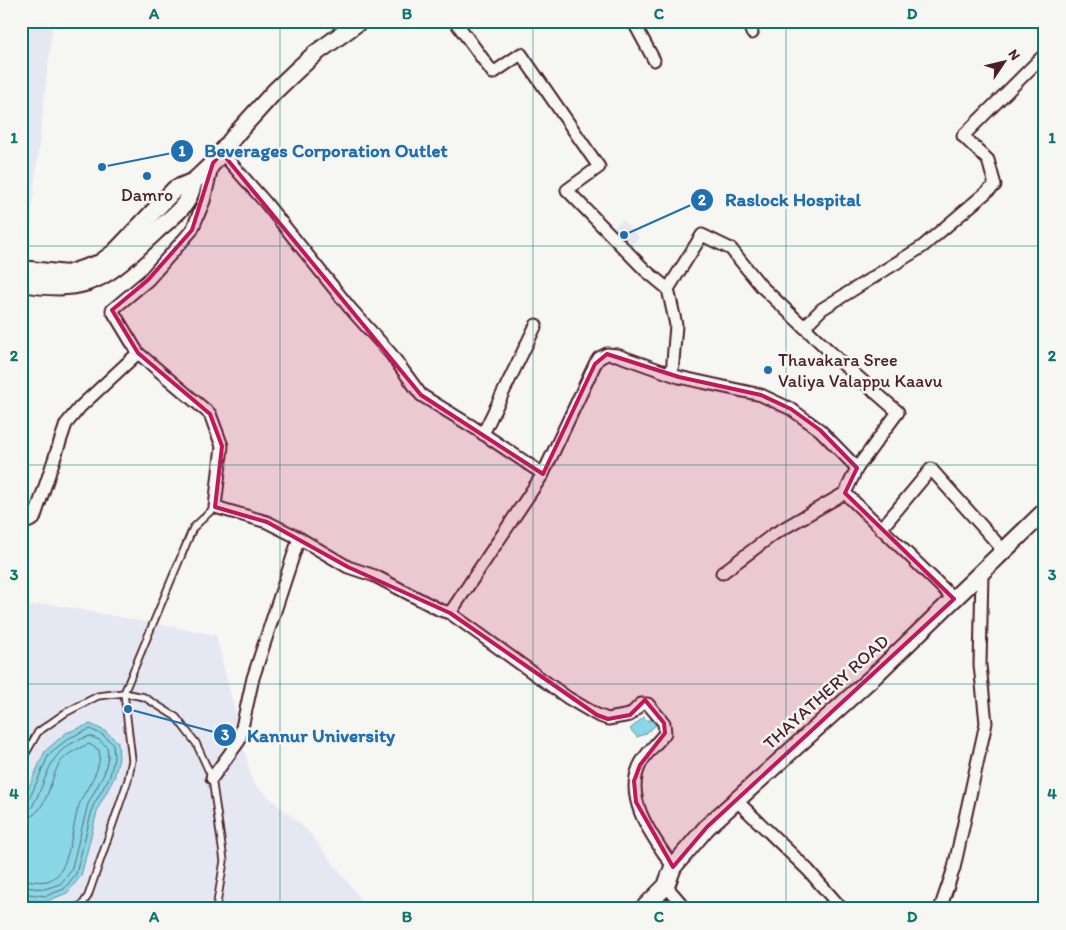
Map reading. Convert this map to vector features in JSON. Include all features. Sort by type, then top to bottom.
[{"type":"main road","points":[[21,269],[67,274],[100,263],[115,252],[174,189],[194,180],[218,158],[286,80],[316,53],[360,21]]},
{"type":"main road","points":[[21,283],[48,287],[72,286],[104,276],[118,266],[186,202],[194,180]]},
{"type":"main road","name":"THAYATHERY ROAD","points":[[643,909],[666,886],[673,867],[707,827],[875,675],[1045,511]]},
{"type":"street","points":[[455,21],[493,74],[521,54],[599,167],[567,190],[645,270],[668,289],[676,325],[672,374]]},
{"type":"street","points":[[633,21],[654,60]]},
{"type":"street","points":[[748,21],[752,32]]},
{"type":"street","points":[[804,327],[822,309],[922,247],[995,185],[988,160],[963,136],[1045,54]]},
{"type":"street","points":[[544,474],[421,395],[390,354],[270,209],[218,158],[192,230],[148,280],[112,310],[138,353],[210,414],[222,446],[215,507],[267,522],[299,538],[348,567],[375,576],[440,610],[450,613],[568,698],[596,715],[608,719],[630,715],[641,704],[648,704],[652,707],[664,723],[665,733],[640,765],[634,781],[636,802],[655,839],[673,867]]},
{"type":"street","points":[[668,289],[702,235],[731,249],[762,286],[804,327],[898,412],[857,468],[845,493],[774,534],[722,573]]},
{"type":"street","points":[[483,434],[536,325]]},
{"type":"street","points":[[21,525],[34,519],[66,424],[80,407],[138,353]]},
{"type":"street","points":[[450,613],[544,474],[599,358],[607,354],[617,355],[672,374],[761,395],[791,409],[820,430],[857,468]]},
{"type":"street","points":[[881,529],[931,469],[1004,551]]},
{"type":"street","points":[[845,493],[954,599]]},
{"type":"street","points":[[212,778],[239,741],[253,678],[299,538]]},
{"type":"street","points":[[940,909],[954,868],[986,723],[980,665],[982,573]]},
{"type":"street","points":[[736,800],[808,870],[842,909]]},
{"type":"street","points":[[666,886],[686,909]]},
{"type":"street","points":[[1041,909],[1045,905]]},
{"type":"lane","points":[[71,909],[82,905],[88,896],[128,780],[132,760],[124,693],[193,528],[215,507]]},
{"type":"lane","points":[[21,762],[38,732],[65,713],[98,696],[124,693],[144,697],[176,717],[196,743],[212,778],[224,861],[216,909]]},
{"type":"highlighted area","points":[[222,153],[421,395],[543,474],[595,364],[607,354],[679,377],[761,395],[791,409],[820,430],[857,468],[845,493],[954,599],[707,827],[673,867],[636,802],[634,781],[640,765],[665,733],[664,723],[645,700],[630,715],[608,719],[597,715],[450,613],[348,567],[267,522],[215,507],[222,446],[210,414],[138,353],[112,310],[148,280],[192,230],[213,163]]},
{"type":"shaded area","points":[[21,21],[53,21],[27,250],[21,249]]},
{"type":"shaded area","points":[[623,220],[639,238],[627,247],[607,232]]},
{"type":"shaded area","points":[[50,604],[216,635],[252,782],[309,832],[368,909],[21,909],[21,607]]},
{"type":"water","points":[[644,717],[648,721],[652,718],[657,724],[645,734],[637,737],[630,729]]},
{"type":"water","points":[[90,724],[105,731],[118,742],[119,758],[114,778],[98,808],[81,876],[67,893],[47,901],[25,900],[21,897],[21,805],[45,751],[66,733]]},
{"type":"place","name":"Beverages Corporation Outlet","points":[[102,167]]},
{"type":"place","name":"Damro","points":[[147,176]]},
{"type":"place","name":"Raslock Hospital","points":[[624,235]]},
{"type":"place","name":"Thavakara Sree Valiya Valappu Kaavu","points":[[768,370]]},
{"type":"place","name":"Kannur University","points":[[128,709]]}]
